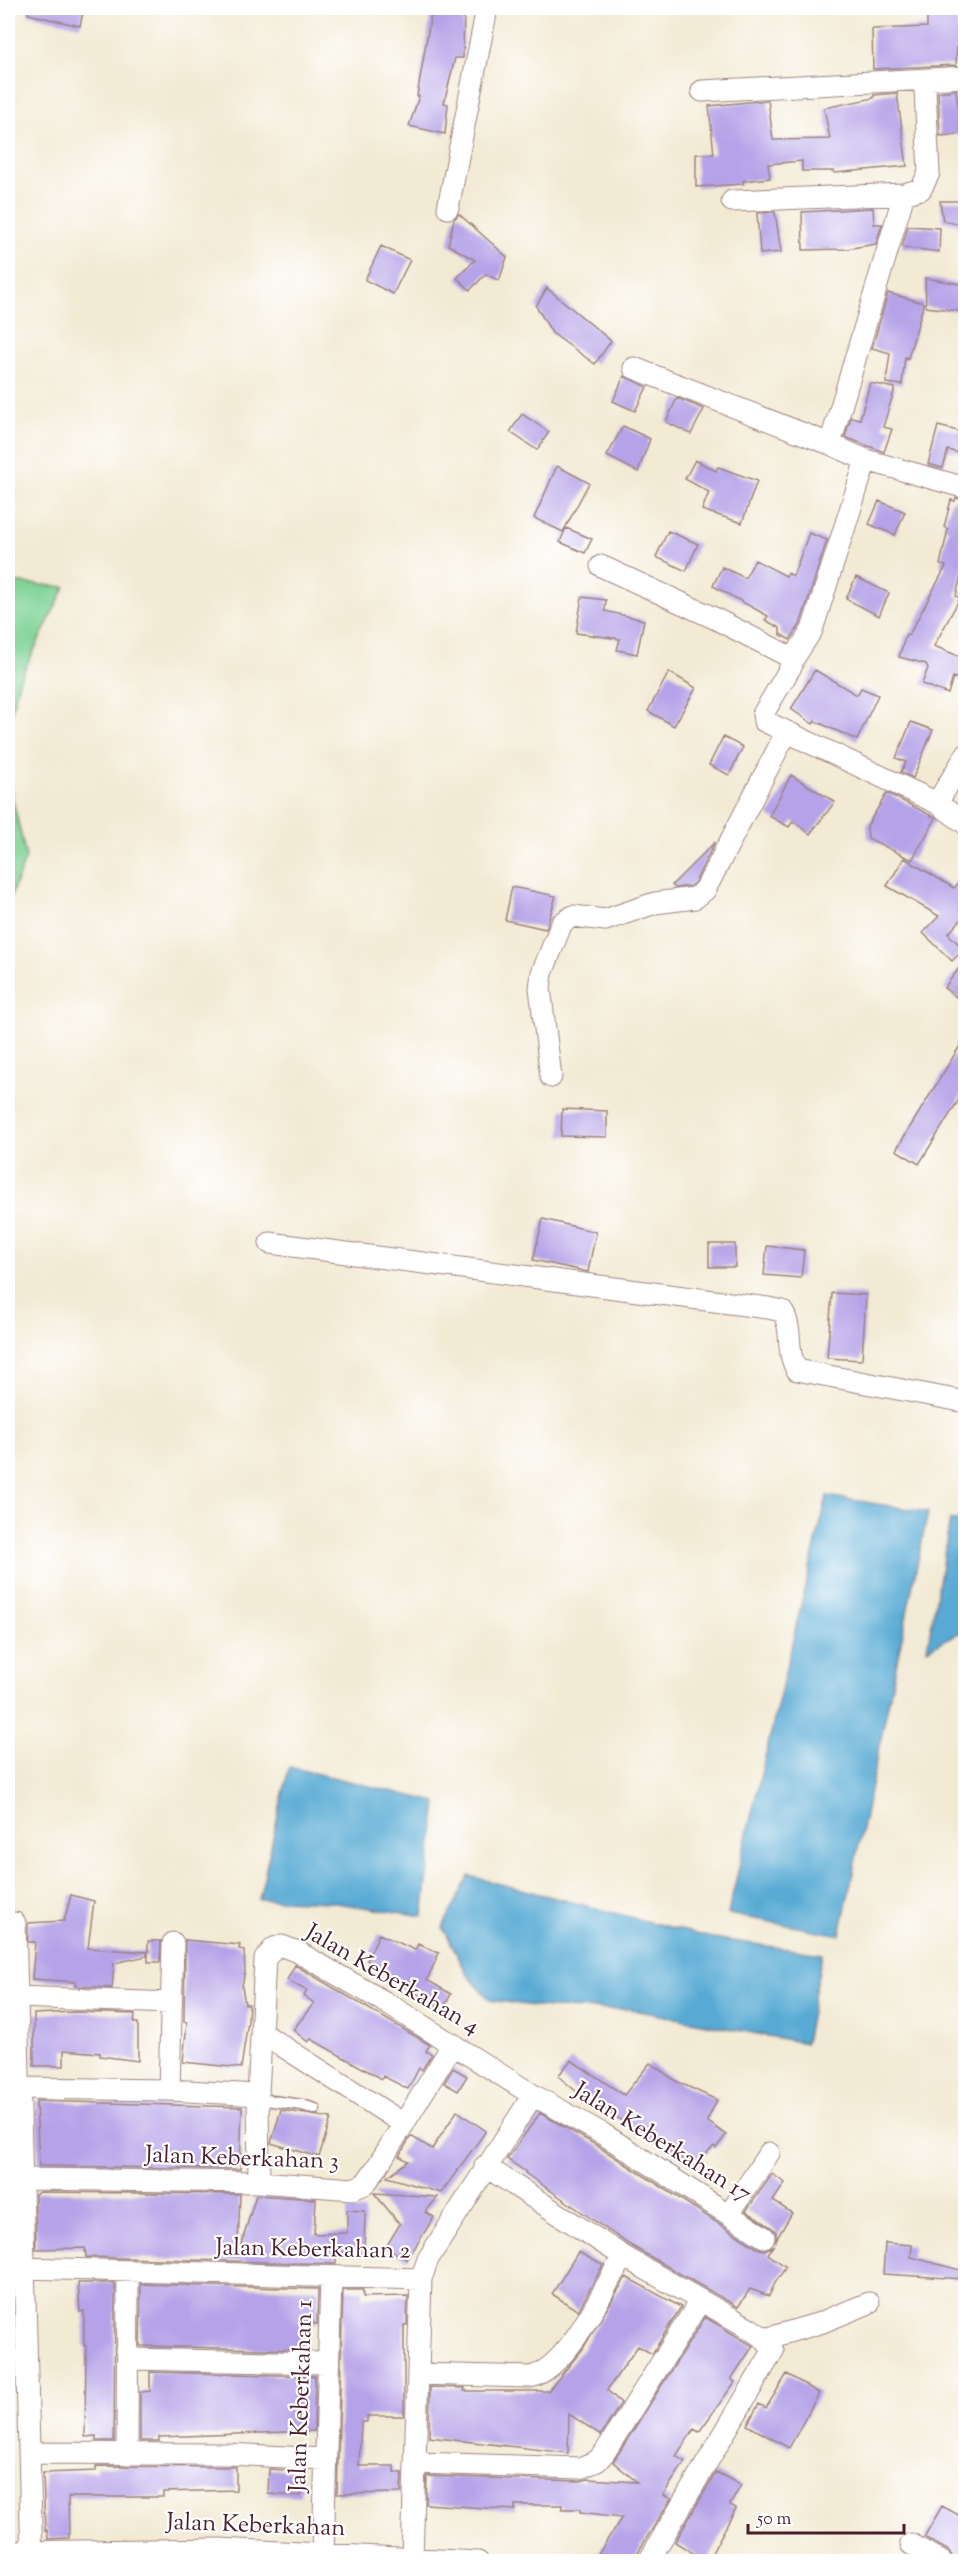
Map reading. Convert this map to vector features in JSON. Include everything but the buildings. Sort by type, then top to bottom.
[{"type":"street","points":[[448,208],[487,8]]},
{"type":"street","points":[[702,91],[966,77]]},
{"type":"street","points":[[732,201],[904,194],[921,189],[929,173],[925,90],[929,80]]},
{"type":"street","points":[[830,444],[904,194]]},
{"type":"street","points":[[634,368],[866,460],[966,488]]},
{"type":"street","points":[[866,460],[815,622],[806,643],[792,661],[788,675],[762,718],[768,724],[786,733],[937,803],[966,824]]},
{"type":"street","points":[[601,566],[714,618],[784,653],[792,661]]},
{"type":"street","points":[[550,1077],[540,988],[542,973],[562,923],[573,916],[605,920],[655,903],[695,898],[705,890],[786,733]]},
{"type":"street","points":[[937,803],[966,755]]},
{"type":"street","points":[[270,1243],[782,1311],[789,1321],[790,1359],[797,1370],[966,1402]]},
{"type":"street","points":[[15,1923],[23,2179],[15,2235],[24,2268],[32,2557]]},
{"type":"street","points":[[169,2090],[173,1943]]},
{"type":"street","name":"Jalan Keberkahan 4","points":[[258,2182],[258,2097],[266,1956],[274,1948],[282,1946],[298,1952],[453,2044],[533,2095]]},
{"type":"street","points":[[18,1997],[171,2002]]},
{"type":"street","points":[[262,2033],[404,2124]]},
{"type":"street","name":"Jalan Keberkahan 3","points":[[23,2179],[258,2182],[353,2189],[360,2187],[377,2167],[453,2044]]},
{"type":"street","points":[[21,2088],[169,2090],[258,2097]]},
{"type":"street","name":"Jalan Keberkahan 2","points":[[24,2268],[421,2279],[428,2259],[485,2166],[533,2095]]},
{"type":"street","name":"Jalan Keberkahan 17","points":[[533,2095],[603,2134],[764,2237]]},
{"type":"street","points":[[729,2214],[769,2153]]},
{"type":"street","points":[[485,2166],[622,2256],[765,2339],[773,2348],[772,2356],[648,2562]]},
{"type":"street","points":[[418,2374],[531,2377],[541,2374],[570,2344],[622,2256]]},
{"type":"street","points":[[127,2454],[128,2271]]},
{"type":"street","name":"Jalan Keberkahan 1","points":[[323,2553],[331,2277]]},
{"type":"street","points":[[412,2558],[421,2279]]},
{"type":"street","points":[[416,2463],[580,2468],[589,2466],[605,2452],[700,2301]]},
{"type":"street","points":[[765,2339],[820,2323],[869,2304]]},
{"type":"street","points":[[128,2360],[328,2363]]},
{"type":"street","points":[[29,2453],[227,2454],[324,2459]]},
{"type":"street","points":[[911,2544],[942,2562]]},
{"type":"street","name":"Jalan Keberkahan","points":[[8,2552],[32,2557],[323,2553],[478,2562]]},
{"type":"lane","points":[[258,2097],[315,2109]]},
{"type":"green space","points":[[8,582],[65,587],[19,681],[8,727]]},
{"type":"green space","points":[[8,779],[26,857],[8,904]]},
{"type":"water","points":[[827,1496],[928,1512],[840,1935],[728,1914]]},
{"type":"water","points":[[950,1520],[965,1522],[965,1630],[927,1649]]},
{"type":"water","points":[[289,1767],[437,1802],[423,1916],[329,1902],[259,1899]]},
{"type":"water","points":[[469,1876],[712,1938],[822,1954],[805,2043],[629,2009],[549,2008],[490,2000],[467,1974],[443,1927]]}]
